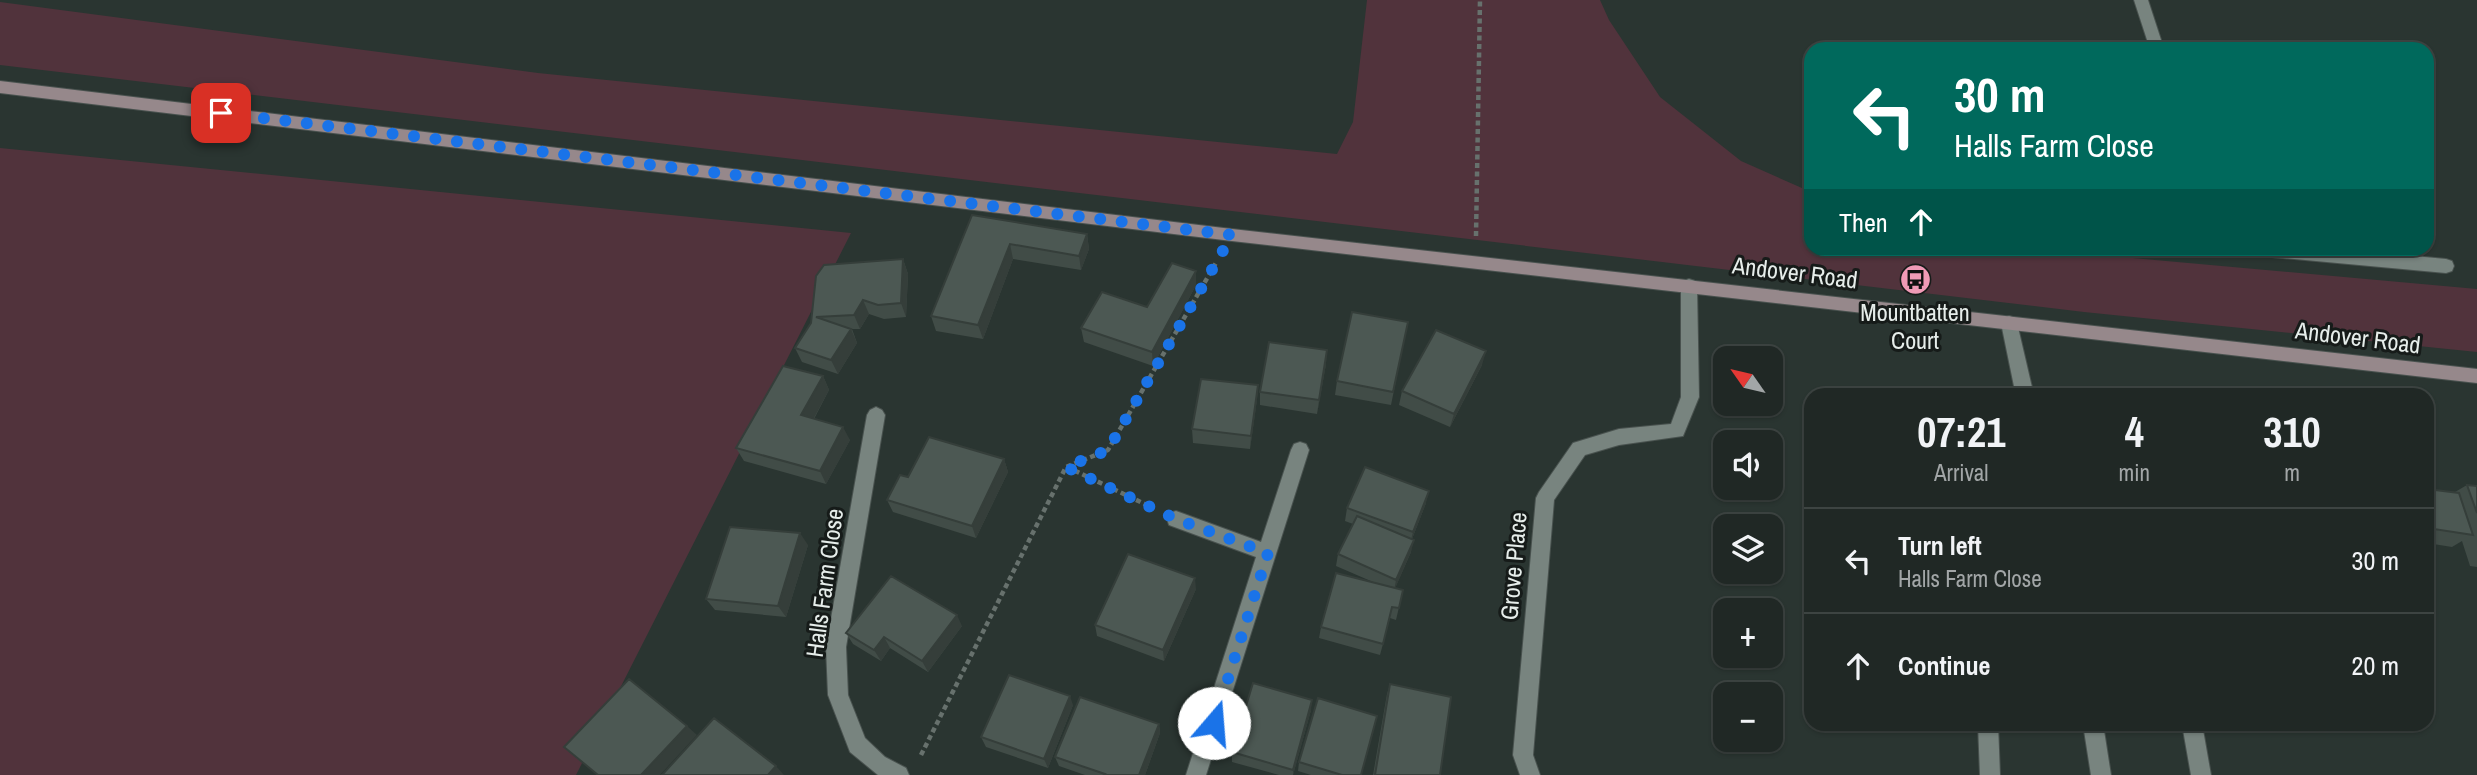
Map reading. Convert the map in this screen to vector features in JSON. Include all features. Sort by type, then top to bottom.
[{"type":"main road","name":"Andover Road","points":[[0,87],[1232,235],[2477,376]]},
{"type":"street","points":[[2141,0],[2155,42]]},
{"type":"street","points":[[2342,256],[2446,265]]},
{"type":"street","name":"Grove Place","points":[[1530,775],[1523,755],[1545,498],[1579,449],[1619,437],[1677,431],[1690,397],[1689,286]]},
{"type":"street","points":[[2009,323],[2023,388]]},
{"type":"street","name":"Halls Farm Close","points":[[876,415],[836,647],[838,695],[857,744],[878,764],[899,775]]},
{"type":"street","points":[[1196,775],[1300,450]]},
{"type":"street","points":[[1176,519],[1268,553]]},
{"type":"street","points":[[1988,731],[1990,775]]},
{"type":"street","points":[[2093,731],[2101,775]]},
{"type":"street","points":[[2193,731],[2201,775]]},
{"type":"path","points":[[1475,262],[1480,0]]},
{"type":"path","points":[[919,759],[1066,467],[1108,450],[1232,235]]},
{"type":"path","points":[[1066,467],[1176,519]]},
{"type":"shaded area","points":[[1367,0],[1600,0],[1609,20],[1660,97],[1741,161],[1804,189],[1804,256],[2111,256],[2477,289],[2477,352],[2084,312],[0,65],[0,2],[538,73],[1337,154],[1353,122]]},
{"type":"shaded area","points":[[0,148],[851,233],[576,775],[0,775]]},
{"type":"building","points":[[972,215],[1087,234],[1079,256],[1010,244],[978,325],[931,316]]},
{"type":"building","points":[[903,259],[901,303],[878,305],[863,300],[854,315],[816,317],[851,329],[831,360],[795,348],[811,323],[816,276],[824,265]]},
{"type":"building","points":[[1172,263],[1196,271],[1152,352],[1081,328],[1102,292],[1147,307]]},
{"type":"building","points":[[1352,312],[1408,322],[1393,392],[1337,381]]},
{"type":"building","points":[[1436,330],[1486,351],[1454,414],[1402,391]]},
{"type":"building","points":[[1269,342],[1327,350],[1319,400],[1260,392]]},
{"type":"building","points":[[783,366],[823,376],[801,415],[843,427],[820,471],[736,448]]},
{"type":"building","points":[[1201,379],[1258,385],[1251,436],[1192,429]]},
{"type":"building","points":[[929,437],[1004,459],[972,526],[887,500],[900,475],[908,477]]},
{"type":"building","points":[[1365,467],[1429,491],[1413,532],[1347,508]]},
{"type":"building","points":[[2467,485],[2477,486],[2477,513]]},
{"type":"building","points":[[2434,490],[2459,493],[2473,535],[2434,529]]},
{"type":"building","points":[[1357,516],[1414,540],[1396,580],[1338,554]]},
{"type":"building","points":[[730,527],[800,533],[778,606],[706,599]]},
{"type":"building","points":[[1128,554],[1195,578],[1163,650],[1095,625]]},
{"type":"building","points":[[1336,573],[1403,590],[1399,608],[1392,607],[1383,644],[1321,627]]},
{"type":"building","points":[[891,576],[957,615],[922,661],[884,637],[874,650],[846,633]]},
{"type":"building","points":[[1009,675],[1070,696],[1044,759],[981,737]]},
{"type":"building","points":[[629,679],[687,726],[641,775],[598,775],[564,747]]},
{"type":"building","points":[[1253,683],[1312,700],[1293,770],[1232,752]]},
{"type":"building","points":[[1390,684],[1451,697],[1440,775],[1375,775]]},
{"type":"building","points":[[1080,697],[1159,724],[1139,775],[1104,775],[1055,757]]},
{"type":"building","points":[[1318,698],[1377,716],[1361,775],[1342,775],[1299,762]]},
{"type":"building","points":[[714,718],[776,766],[768,775],[662,775]]},
{"type":"place","name":"Mountbatten Court","points":[[1915,279]]},
{"type":"route","points":[[221,113],[1232,235],[1108,450],[1066,467],[1176,519],[1268,553],[1214,723]]}]
